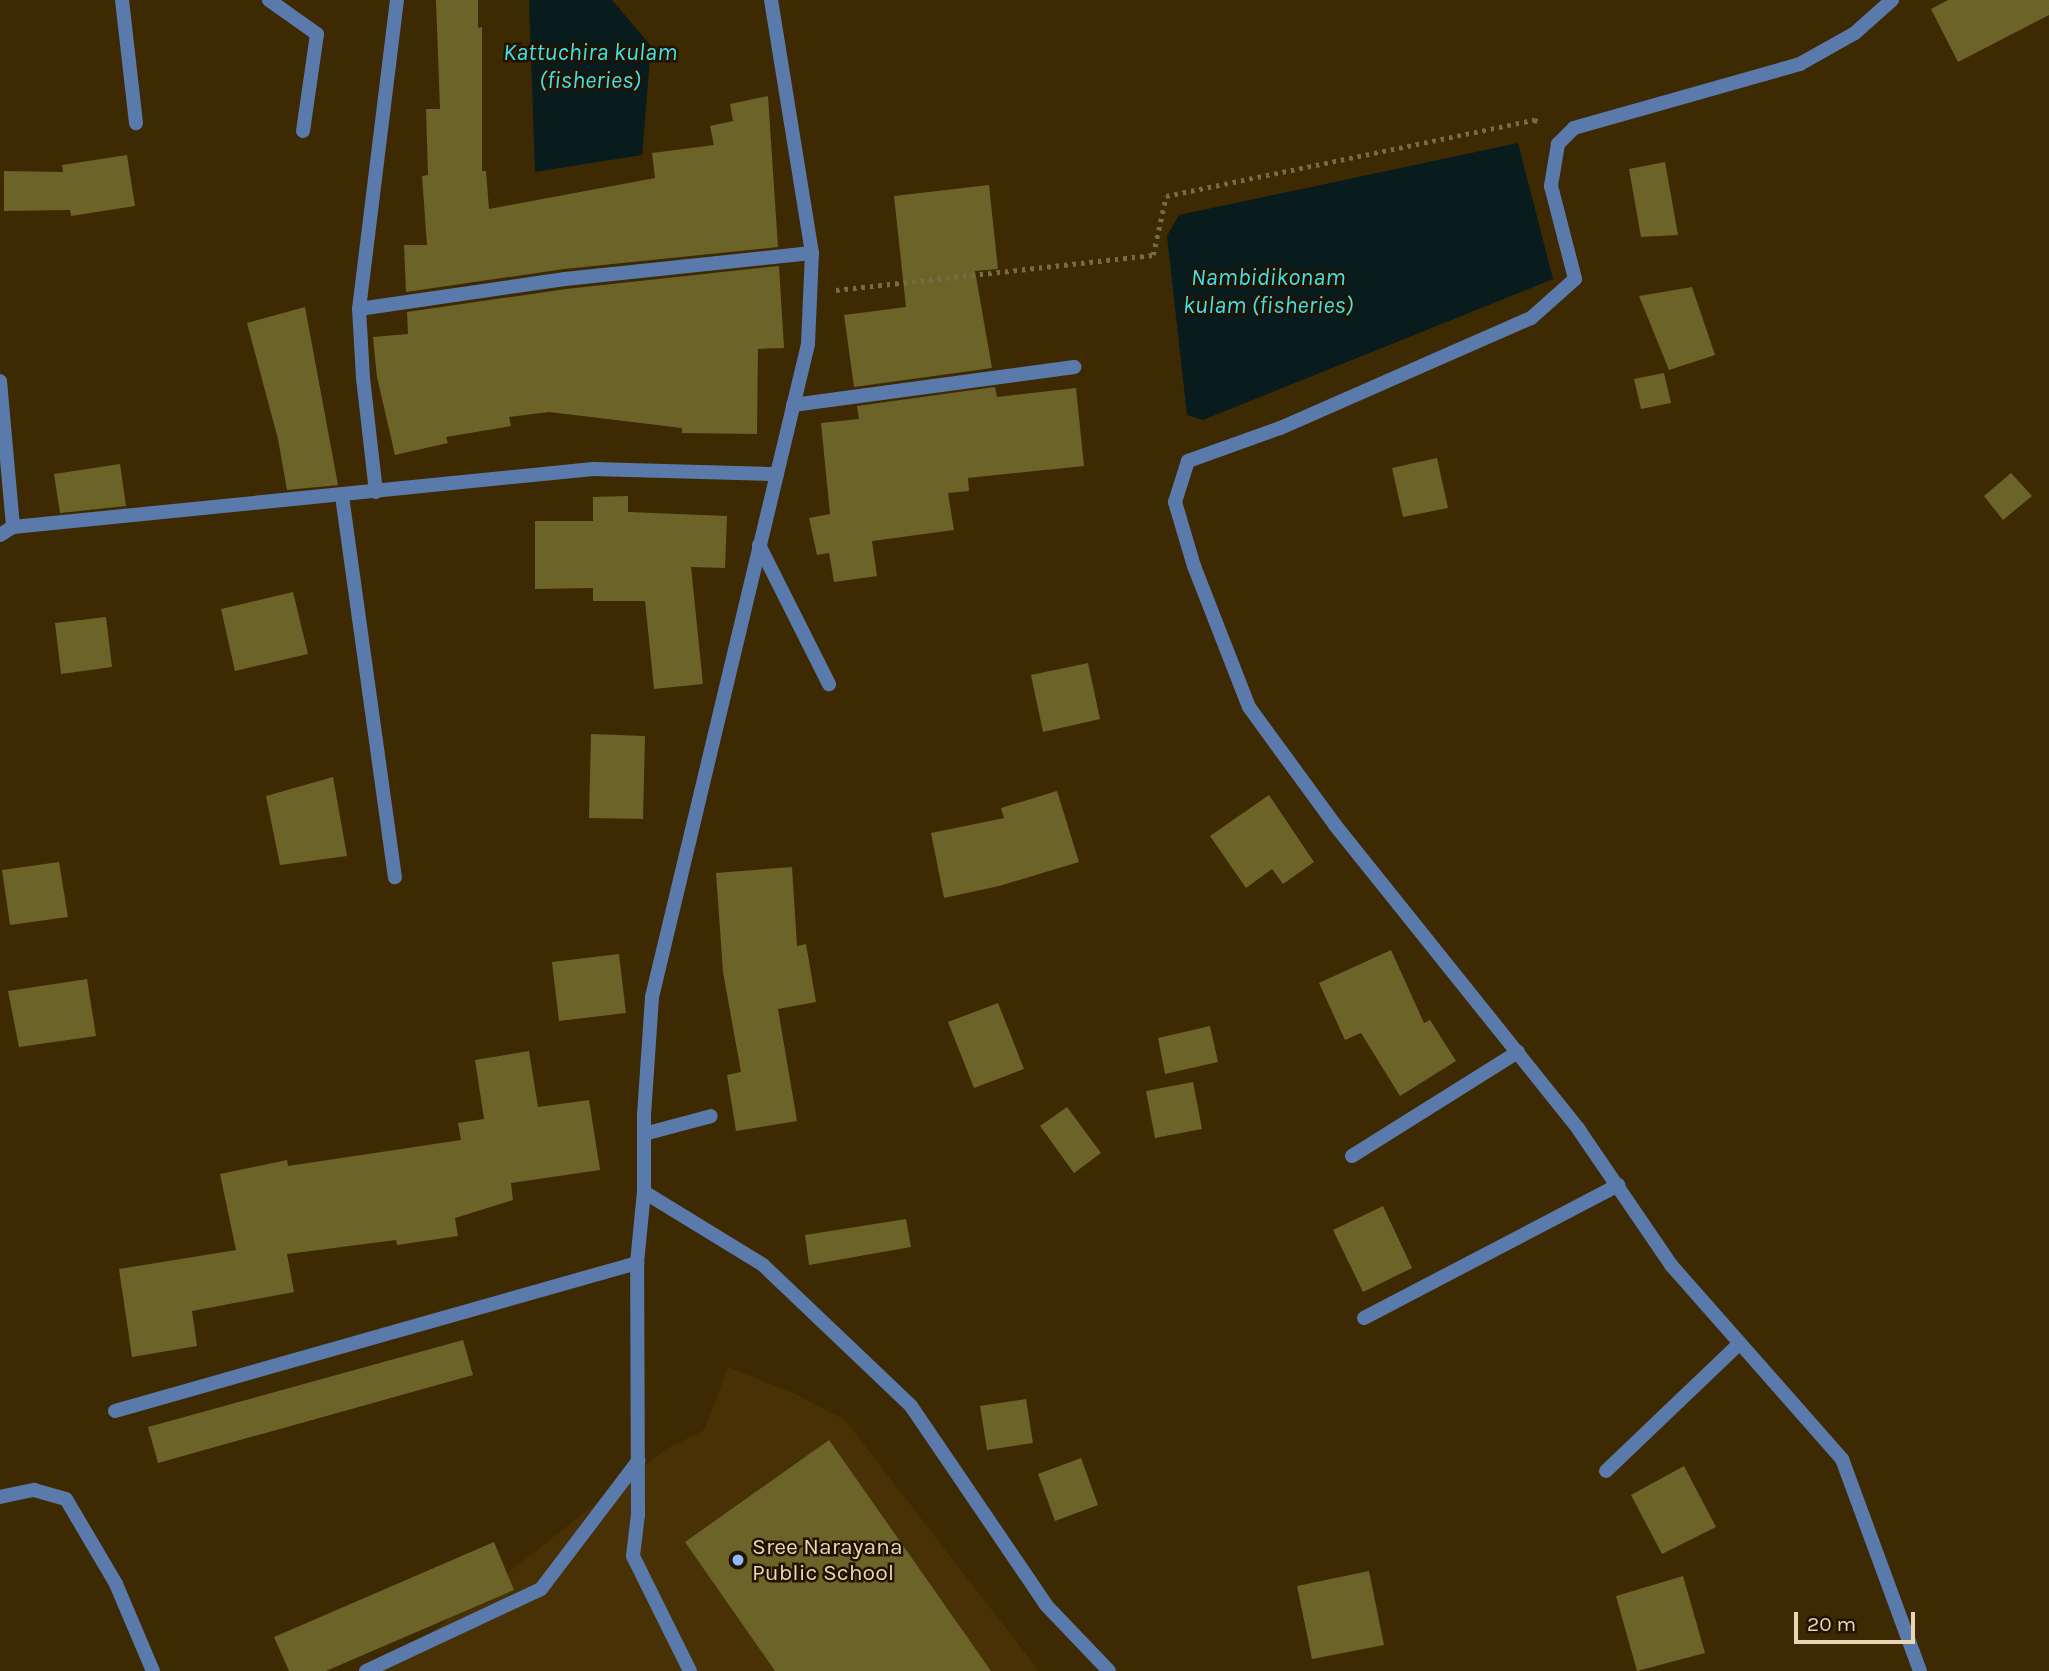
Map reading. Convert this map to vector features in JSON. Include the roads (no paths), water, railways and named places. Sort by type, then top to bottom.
[{"type":"street","points":[[122,0],[136,123]]},
{"type":"street","points":[[269,0],[317,34],[303,131]]},
{"type":"street","points":[[376,492],[363,378],[359,309],[397,0]]},
{"type":"street","points":[[690,1671],[633,1556],[638,1514],[637,1264],[644,1192],[644,1134],[652,997],[808,344],[812,253],[771,0]]},
{"type":"street","points":[[1892,0],[1855,33],[1800,64],[1574,128],[1559,145],[1551,186],[1575,279],[1531,318],[1280,428],[1188,461],[1175,502],[1194,565],[1249,707],[1335,825],[1579,1130],[1671,1265],[1842,1459],[1920,1671]]},
{"type":"street","points":[[359,309],[565,279],[812,253]]},
{"type":"street","points":[[793,405],[1074,366]]},
{"type":"street","points":[[0,382],[7,531],[593,469],[777,474]]},
{"type":"street","points":[[342,496],[395,877]]},
{"type":"street","points":[[759,545],[829,684]]},
{"type":"street","points":[[1352,1156],[1518,1052]]},
{"type":"street","points":[[644,1134],[711,1116]]},
{"type":"street","points":[[1364,1318],[1618,1185]]},
{"type":"street","points":[[644,1192],[763,1265],[911,1406],[1046,1605],[1109,1671]]},
{"type":"street","points":[[116,1410],[637,1264]]},
{"type":"street","points":[[1606,1472],[1740,1343]]},
{"type":"street","points":[[366,1671],[541,1588],[638,1461]]},
{"type":"street","points":[[0,1497],[34,1490],[66,1499],[116,1584],[153,1671]]},
{"type":"water","name":"Kattuchira kulam (fisheries)","points":[[529,0],[612,0],[651,46],[642,155],[535,172]]},
{"type":"water","name":"Nambidikonam kulam (fisheries)","points":[[1518,143],[1553,279],[1203,420],[1187,415],[1167,236],[1179,215]]},
{"type":"place","name":"Sree Narayana Public School","points":[[738,1560]]}]
